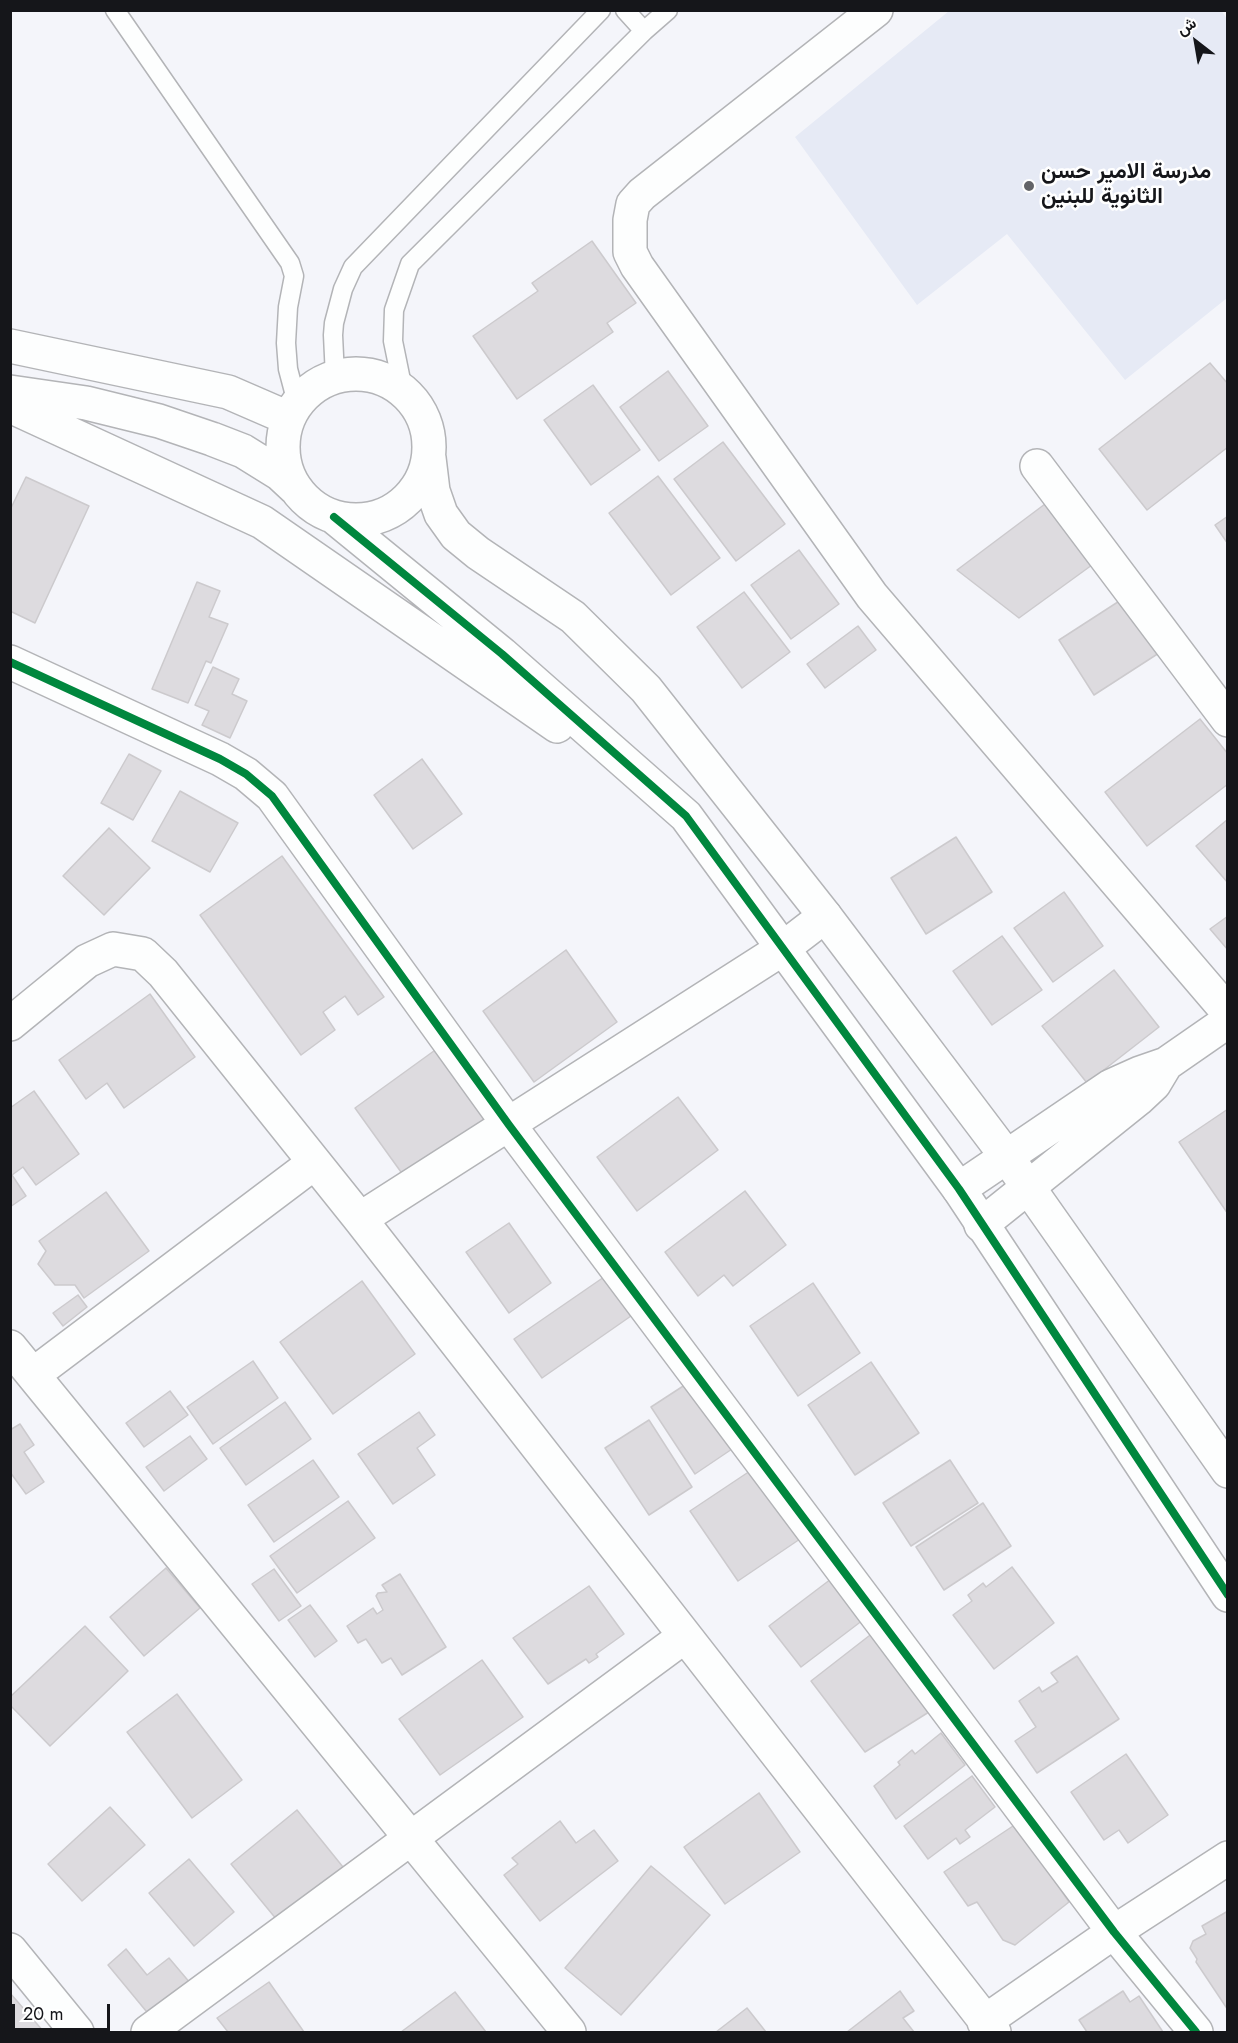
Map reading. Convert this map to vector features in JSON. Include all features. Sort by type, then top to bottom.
[{"type":"street","points":[[861,15],[633,204],[630,220],[630,252],[637,266],[872,596],[1227,1012]]},
{"type":"street","points":[[10,346],[228,392],[293,411]]},
{"type":"street","points":[[295,488],[286,468],[283,446],[293,411],[313,387],[335,377],[358,374],[382,378],[403,390],[419,409],[428,433],[434,491],[441,514],[456,535],[478,553],[573,617],[646,689],[825,916],[1007,1157],[1227,1471]]},
{"type":"street","points":[[10,392],[86,404],[159,422],[212,439],[243,451],[280,474],[322,512],[359,520],[383,514],[405,502],[420,482],[429,458]]},
{"type":"street","points":[[10,405],[262,522],[686,816]]},
{"type":"street","points":[[1037,466],[1227,720]]},
{"type":"street","points":[[334,516],[502,654],[686,816],[959,1189],[1227,1595]]},
{"type":"street","points":[[10,662],[220,759],[246,774],[272,796],[509,1125],[1114,1932],[1196,2032]]},
{"type":"street","points":[[360,1219],[782,949],[825,916]]},
{"type":"street","points":[[10,1024],[87,960],[113,949],[143,954],[163,973],[360,1219],[989,2027],[1114,1932],[1227,1858]]},
{"type":"street","points":[[959,1189],[1111,1086],[1166,1064],[1227,1021]]},
{"type":"street","points":[[981,1225],[1138,1100],[1154,1084],[1166,1064]]},
{"type":"street","points":[[34,1374],[314,1163]]},
{"type":"street","points":[[10,1347],[569,2032]]},
{"type":"street","points":[[148,2032],[685,1636]]},
{"type":"street","points":[[10,1950],[77,2032]]},
{"type":"lane","points":[[115,10],[290,263],[294,276],[288,307],[286,343],[293,411]]},
{"type":"lane","points":[[335,377],[334,323],[343,289],[353,267],[601,10]]},
{"type":"lane","points":[[625,10],[644,31]]},
{"type":"lane","points":[[403,390],[393,341],[394,310],[410,264],[644,31],[668,10]]},
{"type":"shaded area","name":"مدرسة الامير حسن الثانوية للبنين","points":[[1221,10],[1227,19],[1227,298],[1125,380],[1007,234],[917,305],[795,137],[949,11]]},
{"type":"building","points":[[592,241],[636,303],[607,323],[613,332],[517,399],[473,336],[538,291],[532,283]]},
{"type":"building","points":[[1210,363],[1228,384],[1228,447],[1147,510],[1099,449]]},
{"type":"building","points":[[668,371],[708,426],[659,461],[620,407]]},
{"type":"building","points":[[593,385],[640,450],[591,485],[544,420]]},
{"type":"building","points":[[723,442],[785,524],[736,561],[674,479]]},
{"type":"building","points":[[658,476],[720,558],[671,595],[609,513]]},
{"type":"building","points":[[26,477],[89,506],[35,623],[10,611],[10,510]]},
{"type":"building","points":[[1045,504],[1092,565],[1019,618],[957,570]]},
{"type":"building","points":[[1228,516],[1228,544],[1215,525]]},
{"type":"building","points":[[799,550],[839,604],[791,639],[751,585]]},
{"type":"building","points":[[197,582],[220,591],[209,617],[228,624],[211,663],[206,661],[188,703],[152,689]]},
{"type":"building","points":[[744,592],[790,652],[742,688],[697,627]]},
{"type":"building","points":[[1124,598],[1159,653],[1094,695],[1059,640]]},
{"type":"building","points":[[858,626],[876,650],[825,688],[807,664]]},
{"type":"building","points":[[213,667],[239,679],[232,694],[247,701],[230,738],[202,725],[209,711],[195,705]]},
{"type":"building","points":[[1200,719],[1228,754],[1228,784],[1147,846],[1105,792]]},
{"type":"building","points":[[129,754],[161,771],[133,820],[101,803]]},
{"type":"building","points":[[422,759],[462,814],[413,849],[374,795]]},
{"type":"building","points":[[180,791],[238,823],[210,872],[152,841]]},
{"type":"building","points":[[1228,819],[1228,883],[1196,846]]},
{"type":"building","points":[[109,828],[150,868],[104,915],[63,876]]},
{"type":"building","points":[[956,837],[992,892],[926,934],[891,878]]},
{"type":"building","points":[[282,856],[384,997],[358,1015],[345,996],[323,1012],[335,1030],[301,1055],[200,915]]},
{"type":"building","points":[[1064,892],[1103,946],[1053,982],[1014,928]]},
{"type":"building","points":[[1228,916],[1228,950],[1210,929]]},
{"type":"building","points":[[1002,936],[1042,990],[992,1025],[953,971]]},
{"type":"building","points":[[566,950],[617,1022],[534,1082],[483,1011]]},
{"type":"building","points":[[1114,970],[1159,1027],[1087,1083],[1042,1026]]},
{"type":"building","points":[[150,994],[195,1057],[124,1108],[107,1083],[86,1099],[59,1060]]},
{"type":"building","points":[[438,1048],[490,1119],[406,1179],[355,1108]]},
{"type":"building","points":[[34,1091],[79,1154],[36,1185],[23,1167],[12,1175],[26,1196],[10,1207],[10,1108]]},
{"type":"building","points":[[678,1097],[718,1150],[637,1211],[597,1157]]},
{"type":"building","points":[[1228,1109],[1228,1214],[1179,1142]]},
{"type":"building","points":[[745,1191],[786,1245],[733,1286],[724,1275],[698,1296],[665,1252]]},
{"type":"building","points":[[106,1192],[149,1251],[84,1298],[75,1285],[55,1285],[38,1264],[46,1251],[39,1241]]},
{"type":"building","points":[[509,1223],[551,1283],[509,1313],[466,1252]]},
{"type":"building","points":[[604,1277],[631,1316],[542,1378],[514,1339]]},
{"type":"building","points":[[362,1281],[415,1354],[333,1414],[280,1342]]},
{"type":"building","points":[[813,1283],[860,1353],[798,1396],[750,1326]]},
{"type":"building","points":[[78,1295],[87,1307],[63,1326],[53,1313]]},
{"type":"building","points":[[253,1361],[278,1398],[213,1444],[187,1407]]},
{"type":"building","points":[[871,1362],[919,1433],[855,1475],[808,1405]]},
{"type":"building","points":[[694,1379],[738,1445],[695,1474],[651,1407]]},
{"type":"building","points":[[170,1391],[188,1415],[144,1447],[126,1423]]},
{"type":"building","points":[[285,1402],[311,1439],[246,1485],[220,1448]]},
{"type":"building","points":[[419,1412],[435,1435],[417,1448],[435,1475],[393,1504],[358,1454]]},
{"type":"building","points":[[649,1420],[692,1487],[649,1515],[605,1448]]},
{"type":"building","points":[[20,1424],[34,1445],[24,1452],[44,1482],[26,1494],[10,1472],[10,1430]]},
{"type":"building","points":[[190,1436],[207,1459],[164,1491],[146,1467]]},
{"type":"building","points":[[313,1460],[339,1497],[274,1542],[248,1505]]},
{"type":"building","points":[[950,1460],[978,1503],[911,1546],[883,1503]]},
{"type":"building","points":[[753,1469],[800,1539],[738,1581],[690,1511]]},
{"type":"building","points":[[348,1501],[375,1538],[297,1593],[270,1556]]},
{"type":"building","points":[[983,1503],[1011,1546],[944,1590],[916,1547]]},
{"type":"building","points":[[1012,1567],[1054,1623],[994,1669],[953,1615],[972,1601],[968,1595],[983,1583],[986,1587]]},
{"type":"building","points":[[166,1568],[200,1608],[144,1656],[110,1617]]},
{"type":"building","points":[[274,1569],[301,1606],[279,1621],[252,1584]]},
{"type":"building","points":[[400,1574],[446,1647],[402,1675],[391,1658],[382,1663],[366,1639],[358,1643],[347,1626],[373,1608],[377,1614],[383,1610],[376,1596],[378,1593],[387,1592],[382,1585]]},
{"type":"building","points":[[835,1576],[867,1617],[801,1667],[769,1626]]},
{"type":"building","points":[[589,1586],[624,1634],[596,1654],[598,1657],[589,1663],[586,1659],[548,1684],[513,1638]]},
{"type":"building","points":[[310,1605],[337,1641],[315,1657],[288,1620]]},
{"type":"building","points":[[85,1626],[128,1671],[50,1746],[10,1705],[10,1697]]},
{"type":"building","points":[[874,1632],[929,1712],[865,1752],[811,1681]]},
{"type":"building","points":[[1077,1656],[1119,1719],[1037,1773],[1015,1741],[1036,1727],[1019,1701],[1039,1687],[1042,1692],[1058,1682],[1051,1673]]},
{"type":"building","points":[[482,1660],[523,1717],[440,1775],[399,1719]]},
{"type":"building","points":[[177,1694],[242,1780],[192,1818],[127,1732]]},
{"type":"building","points":[[941,1733],[965,1765],[896,1819],[874,1786],[900,1765],[898,1762],[912,1750],[915,1754]]},
{"type":"building","points":[[1126,1754],[1168,1815],[1128,1843],[1119,1830],[1104,1840],[1071,1792]]},
{"type":"building","points":[[972,1776],[995,1807],[965,1830],[970,1837],[960,1844],[956,1838],[928,1859],[904,1826]]},
{"type":"building","points":[[759,1793],[800,1852],[725,1904],[684,1847]]},
{"type":"building","points":[[110,1807],[145,1845],[82,1901],[48,1864]]},
{"type":"building","points":[[297,1810],[343,1867],[277,1920],[231,1864]]},
{"type":"building","points":[[560,1821],[576,1843],[594,1830],[618,1861],[540,1921],[504,1875],[518,1864],[512,1858]]},
{"type":"building","points":[[1016,1824],[1069,1902],[1015,1945],[1003,1940],[977,1902],[968,1906],[944,1872]]},
{"type":"building","points":[[189,1859],[234,1912],[194,1946],[149,1893]]},
{"type":"building","points":[[651,1866],[710,1915],[621,2015],[565,1968]]},
{"type":"building","points":[[1228,1911],[1228,2010],[1196,1962],[1197,1959],[1190,1948],[1193,1941],[1206,1934],[1202,1926]]},
{"type":"building","points":[[126,1949],[147,1975],[169,1958],[191,1984],[151,2017],[108,1965]]},
{"type":"building","points":[[269,1982],[304,2032],[228,2032],[217,2018]]},
{"type":"building","points":[[900,1991],[914,2011],[903,2018],[914,2032],[847,2032]]},
{"type":"building","points":[[1123,1991],[1130,2002],[1139,1996],[1163,2032],[1087,2032],[1079,2020]]},
{"type":"building","points":[[455,1992],[486,2032],[401,2032]]},
{"type":"building","points":[[10,1993],[44,2032],[10,2032]]},
{"type":"building","points":[[747,2008],[766,2032],[716,2032]]},
{"type":"cycle path","points":[[334,517],[502,654],[686,816],[959,1189],[1228,1595]]},
{"type":"cycle path","points":[[10,662],[220,759],[246,774],[272,796],[509,1125],[1114,1932],[1196,2032]]},
{"type":"place","name":"مدرسة الامير حسن الثانوية للبنين","points":[[1029,186]]}]
